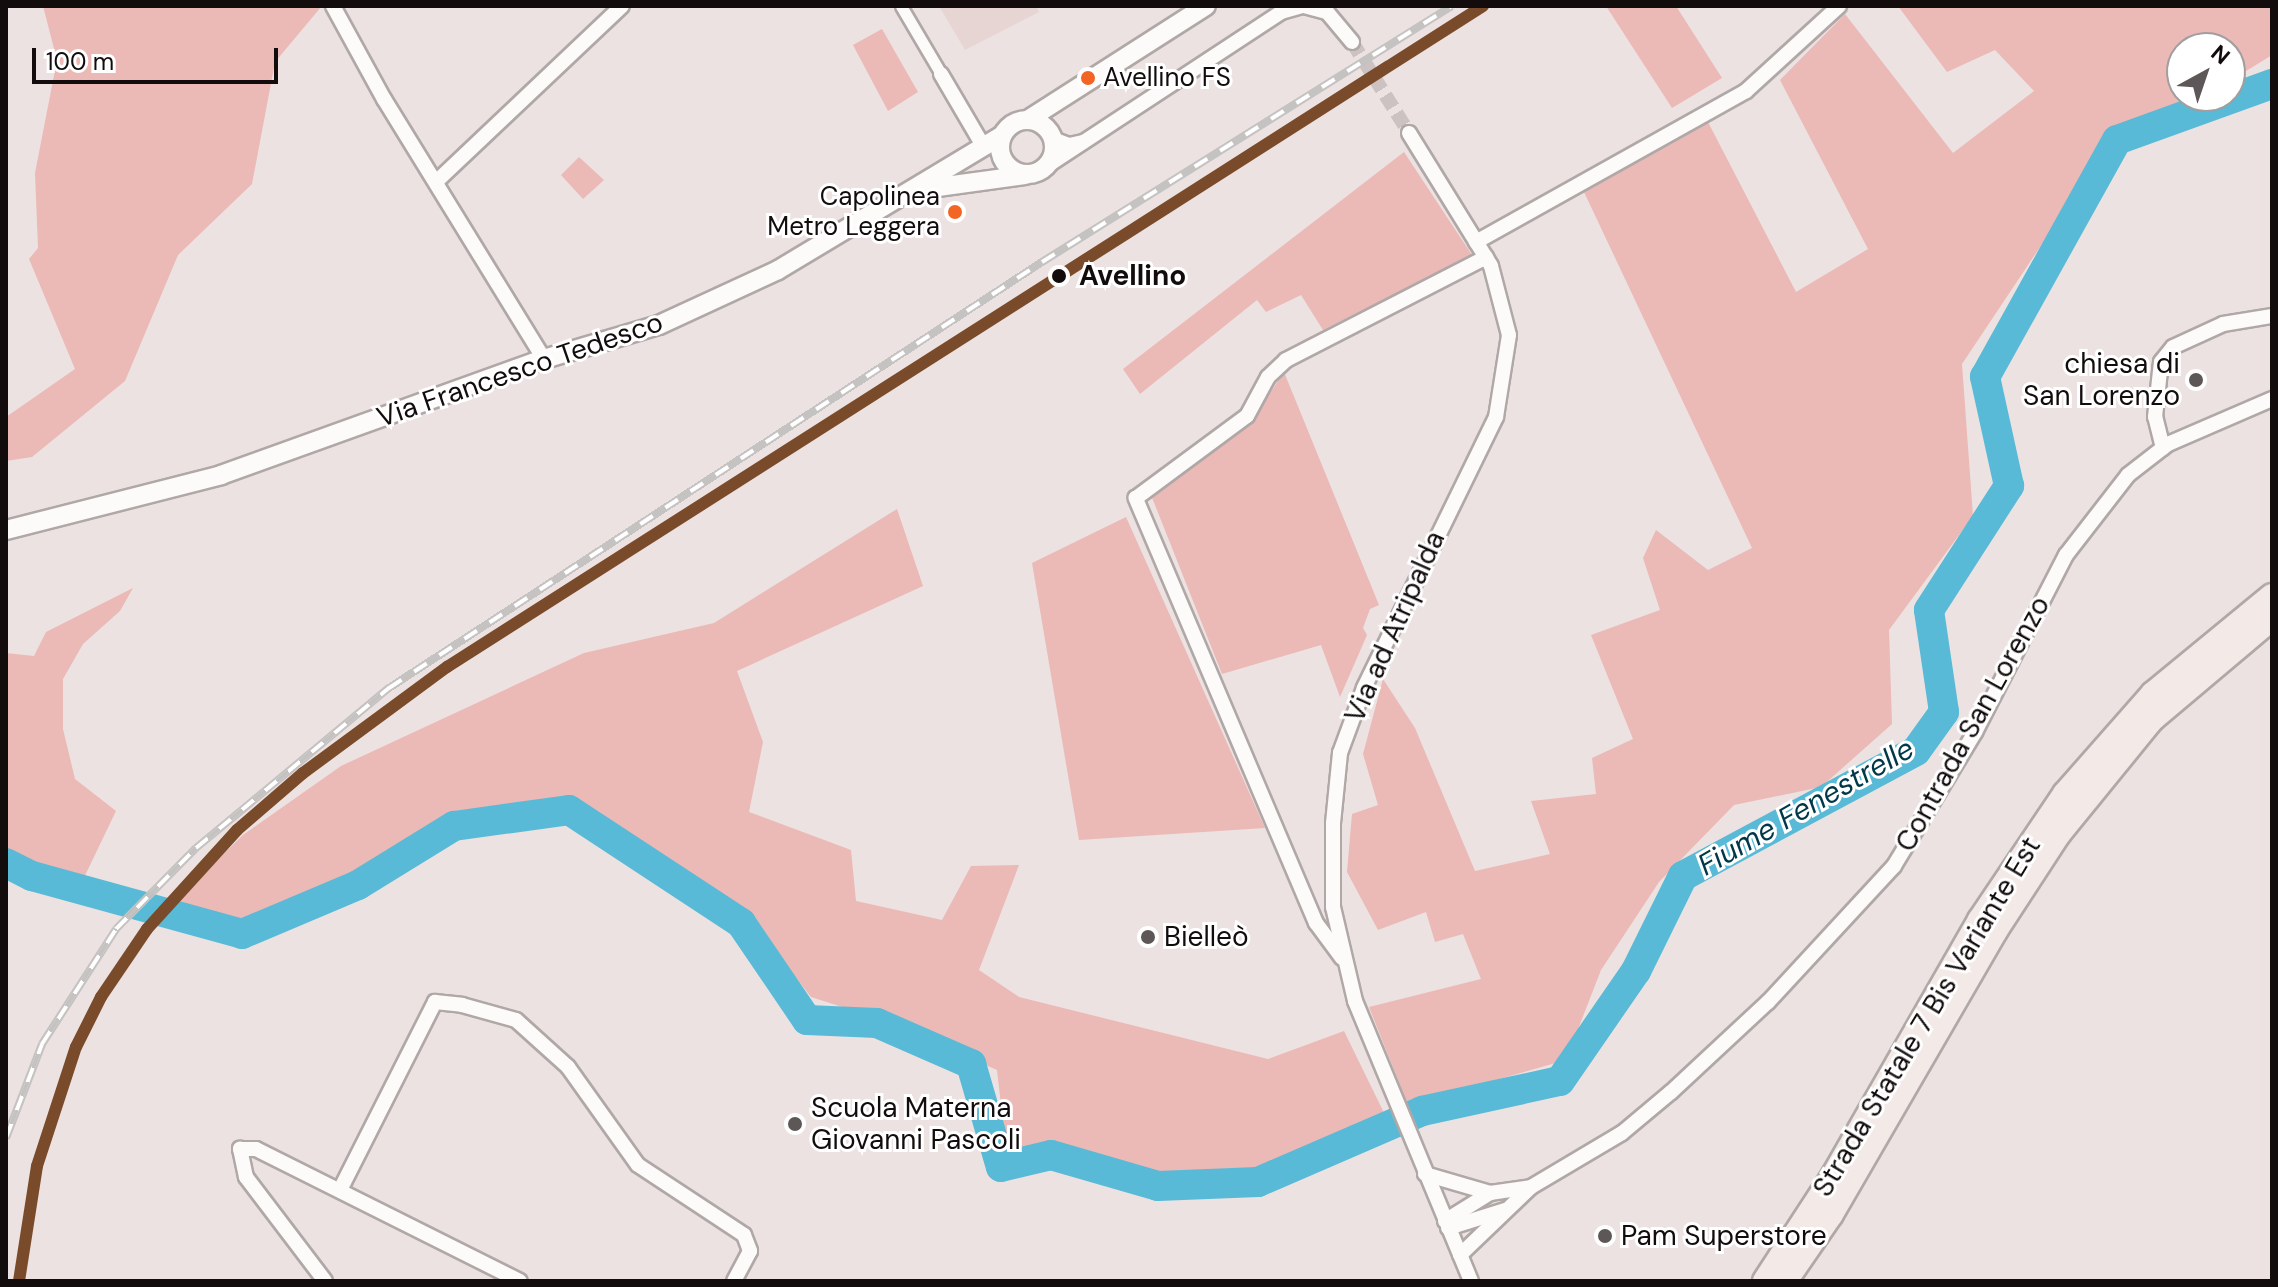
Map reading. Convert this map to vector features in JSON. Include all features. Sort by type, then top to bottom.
[{"type":"highway","name":"Strada Statale 7 Bis Variante Est","points":[[1765,1281],[1834,1175],[1980,920],[2065,794],[2153,694],[2272,596]]},
{"type":"highway","name":"Strada Statale 7 Bis Variante Est","points":[[1785,1281],[1831,1214],[1995,931],[2059,833],[2152,719],[2272,618]]},
{"type":"street","points":[[333,6],[384,99],[438,180],[544,359]]},
{"type":"street","points":[[438,180],[622,6]]},
{"type":"street","points":[[901,6],[982,144]]},
{"type":"street","points":[[1029,174],[1004,163],[1001,136],[1012,123],[1029,119],[1061,100],[1206,6]]},
{"type":"street","points":[[909,191],[1029,174],[1047,166],[1281,12],[1303,6],[1327,12],[1352,42]]},
{"type":"street","points":[[1476,242],[1746,91],[1839,6]]},
{"type":"street","points":[[1047,166],[1050,133],[1061,100]]},
{"type":"street","points":[[1029,119],[1069,145],[1087,141]]},
{"type":"street","name":"Via ad Atripalda","points":[[1409,133],[1486,257],[1509,335],[1496,417],[1375,664],[1340,753],[1333,823],[1333,907],[1347,965],[1391,1096],[1471,1281]]},
{"type":"street","name":"Via Francesco Tedesco","points":[[6,530],[221,475],[544,359],[659,325],[778,270],[982,144],[1001,136]]},
{"type":"street","points":[[1347,965],[1316,923],[1136,498],[1247,416],[1268,377],[1286,360],[1486,257]]},
{"type":"street","points":[[2163,448],[2155,417],[2158,385],[2161,362],[2173,347],[2223,324],[2272,316]]},
{"type":"street","name":"Contrada San Lorenzo","points":[[1460,1255],[1531,1187],[1622,1133],[1671,1092],[1768,1002],[1894,866],[1975,732],[2066,555],[2128,475],[2163,448],[2272,399]]},
{"type":"street","points":[[340,1190],[435,1002],[462,1005],[516,1020],[568,1067],[638,1165],[744,1235],[750,1251],[734,1281]]},
{"type":"street","points":[[325,1281],[246,1177],[240,1149],[256,1149],[520,1281]]},
{"type":"street","name":"Contrada San Lorenzo","points":[[1425,1174],[1490,1193],[1531,1187]]},
{"type":"street","name":"Contrada San Lorenzo","points":[[1447,1224],[1490,1193]]},
{"type":"street","name":"Contrada San Lorenzo","points":[[1447,1224],[1513,1206]]},
{"type":"shaded area","points":[[43,6],[321,7],[275,62],[252,184],[178,255],[125,381],[32,457],[6,461],[6,417],[75,369],[29,259],[38,248],[35,173],[57,60]]},
{"type":"shaded area","points":[[939,6],[1036,6],[1039,12],[965,50]]},
{"type":"shaded area","points":[[1606,6],[1676,6],[1722,78],[1672,108]]},
{"type":"shaded area","points":[[1898,6],[2272,6],[2272,55],[2246,71],[2246,32],[2166,32],[2166,109],[2120,127],[1962,364],[1973,516],[1889,630],[1892,724],[1821,787],[1734,805],[1659,882],[1601,970],[1566,1060],[1408,1105],[1369,1007],[1481,979],[1463,934],[1435,942],[1426,912],[1378,930],[1347,872],[1352,814],[1378,805],[1363,754],[1383,679],[1415,728],[1475,871],[1550,854],[1531,801],[1596,794],[1592,758],[1633,739],[1591,635],[1660,610],[1643,558],[1656,530],[1708,570],[1752,548],[1584,192],[1708,122],[1796,292],[1868,249],[1780,80],[1845,14],[1953,153],[2034,91],[1995,50],[1947,72]]},
{"type":"shaded area","points":[[882,29],[918,92],[888,111],[853,45]]},
{"type":"shaded area","points":[[1404,152],[1472,255],[1323,330],[1301,295],[1266,312],[1257,300],[1140,394],[1123,369]]},
{"type":"shaded area","points":[[579,157],[604,180],[583,199],[561,175]]},
{"type":"shaded area","points":[[1284,372],[1379,605],[1370,609],[1363,628],[1367,635],[1340,697],[1321,645],[1222,674],[1151,495],[1254,417]]},
{"type":"shaded area","points":[[897,509],[923,586],[737,671],[763,742],[749,812],[851,850],[856,901],[942,920],[971,866],[1019,865],[979,970],[1019,997],[1268,1059],[1344,1031],[1387,1119],[1258,1174],[1164,1181],[1053,1149],[1007,1157],[997,1070],[886,1021],[811,997],[749,918],[574,808],[459,822],[373,871],[243,926],[168,908],[243,835],[341,766],[584,653],[714,623]]},
{"type":"shaded area","points":[[1126,517],[1265,828],[1079,840],[1032,563]]},
{"type":"shaded area","points":[[133,588],[120,611],[83,644],[63,679],[63,729],[75,779],[116,811],[79,888],[6,864],[6,653],[34,656],[46,632]]},
{"type":"waterway","name":"Fiume Fenestrelle","points":[[6,863],[32,876],[242,934],[358,885],[454,826],[569,810],[741,923],[807,1020],[877,1023],[971,1064],[1001,1167],[1051,1155],[1158,1186],[1258,1182],[1422,1111],[1560,1081],[1636,971],[1683,876],[1916,751],[1944,712],[1929,610],[2009,486],[1985,377],[2117,140],[2272,84]]},
{"type":"tunnel","points":[[1352,42],[1409,133]]},
{"type":"railway","points":[[6,1138],[42,1044],[116,929],[196,848],[389,688],[1042,262],[1452,6]]},
{"type":"transit line","points":[[19,1281],[37,1166],[76,1047],[101,997],[147,929],[237,830],[303,773],[447,667],[1483,6]]},
{"type":"place","name":"Avellino FS","points":[[1088,78]]},
{"type":"place","name":"Capolinea Metro Leggera","points":[[955,212]]},
{"type":"place","name":"Avellino","points":[[1059,276]]},
{"type":"place","name":"chiesa di San Lorenzo","points":[[2196,380]]},
{"type":"place","name":"Bielleò","points":[[1148,937]]},
{"type":"place","name":"Scuola Materna Giovanni Pascoli","points":[[795,1124]]},
{"type":"place","name":"Pam Superstore","points":[[1605,1236]]}]
